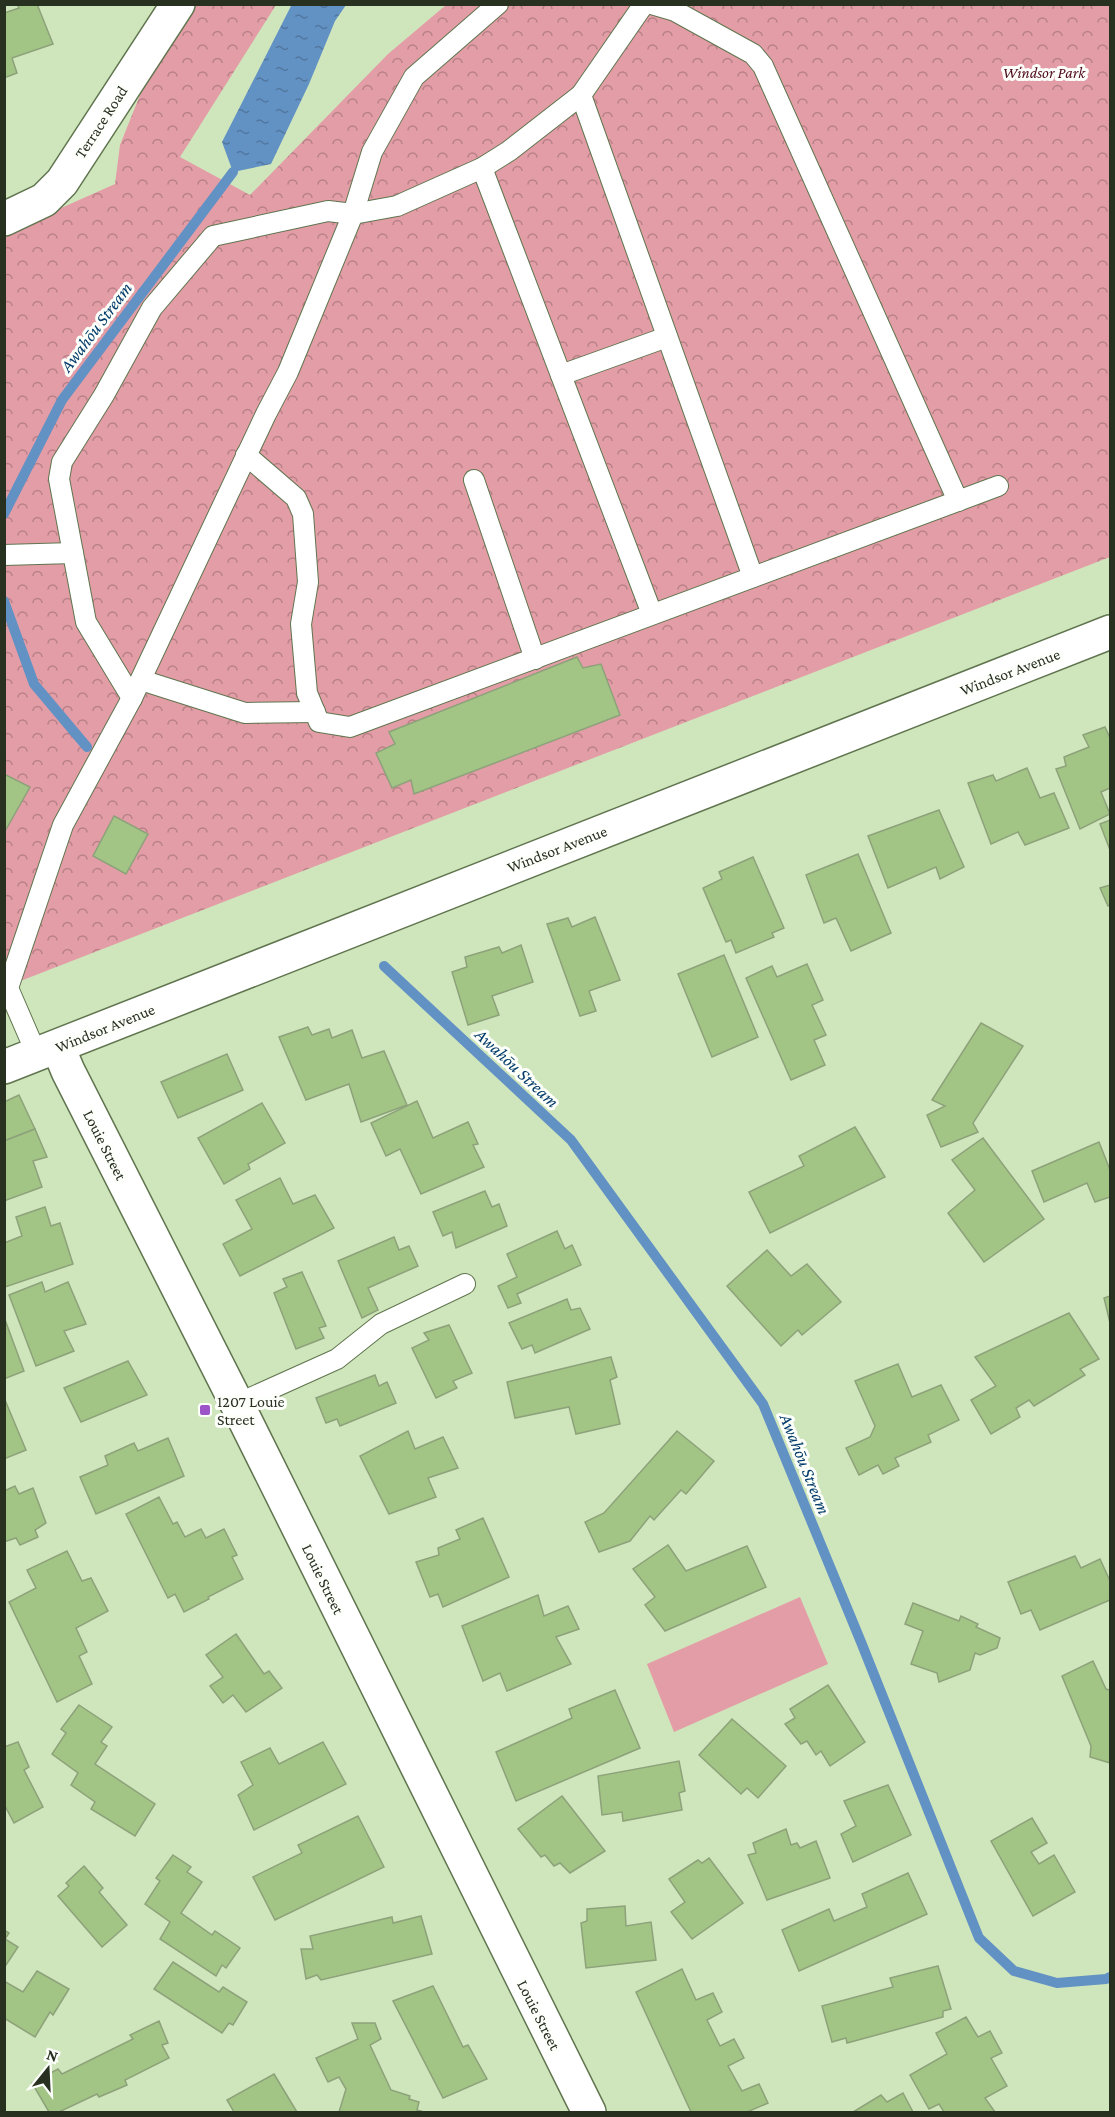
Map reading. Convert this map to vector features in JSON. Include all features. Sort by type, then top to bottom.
[{"type":"street","name":"Terrace Road","points":[[4,219],[44,200],[62,182],[178,4]]},
{"type":"street","name":"Windsor Avenue","points":[[4,1067],[1110,633]]},
{"type":"street","name":"Louie Street","points":[[47,1051],[68,1071],[237,1404],[588,2112]]},
{"type":"lane","points":[[47,1051],[7,989],[63,825],[136,689],[246,455],[288,372],[352,214],[372,152],[414,77],[498,4]]},
{"type":"lane","points":[[315,712],[245,713],[136,689],[86,622],[59,478],[62,462],[104,396],[152,308],[213,236],[327,211],[352,214],[398,206],[482,168],[509,151],[581,95],[644,4]]},
{"type":"lane","points":[[651,4],[675,11],[753,54],[763,66],[958,501]]},
{"type":"lane","points":[[581,95],[753,577]]},
{"type":"lane","points":[[482,168],[652,615]]},
{"type":"lane","points":[[561,375],[668,337]]},
{"type":"lane","points":[[246,455],[296,498],[303,514],[308,582],[301,624],[307,693],[319,722],[350,727],[998,486]]},
{"type":"lane","points":[[474,480],[535,659]]},
{"type":"lane","points":[[4,555],[73,553]]},
{"type":"lane","points":[[237,1404],[337,1359],[381,1324],[465,1284]]},
{"type":"green space","name":"Windsor Park","points":[[193,5],[276,5],[180,157],[250,195],[388,54],[446,5],[1110,5],[1110,557],[5,987],[5,233],[115,184],[120,145],[140,95]]},
{"type":"green space","points":[[800,1597],[828,1664],[674,1732],[647,1664]]},
{"type":"water","points":[[292,4],[346,5],[335,21],[309,84],[271,164],[233,172],[222,142]]},
{"type":"building","points":[[17,4],[37,4],[53,44],[12,58],[17,73],[4,78],[4,13],[19,8]]},
{"type":"building","points":[[577,657],[583,668],[601,664],[620,715],[414,794],[411,780],[392,788],[376,753],[395,744],[389,732]]},
{"type":"building","points":[[1105,727],[1110,738],[1110,788],[1101,792],[1110,814],[1080,829],[1056,769],[1066,766],[1064,757],[1089,747],[1083,735]]},
{"type":"building","points":[[1027,768],[1040,798],[1054,793],[1069,828],[1025,845],[1018,832],[991,844],[968,783],[993,775],[996,781]]},
{"type":"building","points":[[4,774],[30,787],[4,833]]},
{"type":"building","points":[[939,810],[964,867],[940,879],[936,867],[888,888],[868,836]]},
{"type":"building","points":[[114,816],[148,834],[126,874],[93,856]]},
{"type":"building","points":[[1110,820],[1110,850],[1100,824]]},
{"type":"building","points":[[858,854],[891,933],[851,951],[836,918],[824,923],[806,875]]},
{"type":"building","points":[[753,857],[784,928],[772,933],[774,937],[736,953],[731,940],[726,942],[703,888],[722,879],[719,872]]},
{"type":"building","points":[[1110,885],[1110,905],[1108,906],[1100,888]]},
{"type":"building","points":[[595,917],[620,980],[589,991],[596,1011],[580,1016],[547,924],[568,918],[572,927]]},
{"type":"building","points":[[521,945],[533,982],[492,996],[499,1015],[468,1025],[452,972],[467,967],[465,957],[499,947],[502,953]]},
{"type":"building","points":[[724,955],[758,1037],[712,1057],[678,974]]},
{"type":"building","points":[[807,964],[823,1000],[812,1005],[826,1035],[814,1040],[825,1065],[791,1080],[746,978],[772,966],[777,977]]},
{"type":"building","points":[[981,1023],[1023,1046],[973,1123],[978,1132],[941,1147],[927,1115],[945,1106],[932,1100]]},
{"type":"building","points":[[308,1027],[312,1035],[329,1029],[332,1038],[352,1030],[362,1058],[384,1051],[407,1105],[361,1122],[349,1084],[306,1100],[279,1037]]},
{"type":"building","points":[[227,1054],[243,1090],[178,1118],[161,1082]]},
{"type":"building","points":[[19,1095],[35,1129],[4,1141],[4,1102]]},
{"type":"building","points":[[417,1101],[433,1138],[468,1122],[478,1144],[473,1145],[484,1167],[421,1194],[400,1149],[386,1156],[371,1123]]},
{"type":"building","points":[[262,1103],[285,1143],[248,1164],[250,1169],[224,1184],[198,1138]]},
{"type":"building","points":[[855,1127],[885,1177],[770,1233],[749,1192],[804,1166],[799,1156]]},
{"type":"building","points":[[35,1129],[47,1157],[33,1161],[42,1187],[4,1201],[4,1141]]},
{"type":"building","points":[[983,1138],[1044,1219],[984,1262],[948,1213],[975,1190],[952,1160]]},
{"type":"building","points":[[1099,1142],[1110,1170],[1110,1197],[1095,1202],[1087,1183],[1044,1202],[1032,1171]]},
{"type":"building","points":[[280,1178],[293,1204],[315,1195],[334,1228],[240,1276],[223,1244],[252,1229],[236,1200]]},
{"type":"building","points":[[485,1191],[492,1207],[499,1204],[507,1226],[456,1248],[452,1232],[443,1236],[433,1212]]},
{"type":"building","points":[[45,1207],[51,1226],[60,1223],[73,1264],[5,1287],[4,1243],[22,1236],[16,1217]]},
{"type":"building","points":[[557,1231],[565,1249],[572,1245],[581,1265],[517,1294],[521,1303],[508,1308],[498,1286],[517,1277],[507,1254]]},
{"type":"building","points":[[394,1237],[399,1250],[409,1246],[418,1266],[368,1288],[378,1310],[362,1318],[338,1261]]},
{"type":"building","points":[[767,1250],[791,1276],[807,1264],[841,1302],[802,1335],[798,1330],[781,1346],[727,1286]]},
{"type":"building","points":[[302,1272],[326,1326],[319,1328],[324,1338],[296,1349],[274,1293],[287,1287],[283,1279]]},
{"type":"building","points":[[42,1282],[45,1292],[68,1282],[86,1324],[64,1331],[74,1351],[36,1366],[9,1295]]},
{"type":"building","points":[[1110,1296],[1110,1323],[1104,1298]]},
{"type":"building","points":[[567,1299],[571,1310],[580,1308],[590,1329],[535,1353],[532,1345],[522,1349],[509,1323]]},
{"type":"building","points":[[1069,1313],[1099,1359],[1080,1369],[1085,1375],[1034,1406],[1029,1400],[1016,1408],[1020,1417],[991,1434],[971,1400],[996,1386],[975,1357]]},
{"type":"building","points":[[4,1317],[24,1371],[4,1379]]},
{"type":"building","points":[[449,1325],[472,1373],[453,1381],[457,1388],[436,1398],[412,1348],[429,1340],[424,1333]]},
{"type":"building","points":[[611,1357],[617,1377],[610,1380],[620,1424],[576,1434],[569,1407],[515,1418],[507,1382]]},
{"type":"building","points":[[128,1361],[147,1395],[81,1422],[64,1388]]},
{"type":"building","points":[[898,1364],[912,1397],[941,1385],[959,1420],[928,1435],[931,1442],[895,1458],[899,1466],[883,1474],[878,1465],[859,1475],[846,1448],[870,1437],[875,1426],[855,1381]]},
{"type":"building","points":[[375,1375],[379,1386],[387,1382],[396,1403],[340,1426],[337,1419],[326,1423],[316,1398]]},
{"type":"building","points":[[4,1401],[26,1450],[4,1459]]},
{"type":"building","points":[[408,1431],[415,1449],[443,1437],[458,1468],[428,1478],[436,1497],[389,1514],[360,1456]]},
{"type":"building","points":[[677,1431],[714,1461],[686,1494],[681,1490],[654,1520],[650,1516],[630,1541],[599,1552],[585,1522],[604,1513]]},
{"type":"building","points":[[168,1438],[184,1476],[96,1514],[80,1477],[108,1465],[105,1456],[134,1443],[138,1451]]},
{"type":"building","points":[[15,1486],[19,1494],[33,1488],[46,1523],[35,1530],[38,1537],[20,1545],[16,1538],[4,1542],[4,1491]]},
{"type":"building","points":[[159,1497],[173,1524],[177,1522],[185,1537],[201,1529],[206,1538],[224,1529],[237,1555],[232,1557],[243,1579],[184,1612],[175,1594],[168,1598],[126,1514]]},
{"type":"building","points":[[483,1518],[509,1577],[443,1607],[438,1594],[430,1597],[416,1562],[439,1555],[438,1548],[460,1539],[456,1530]]},
{"type":"building","points":[[668,1545],[686,1571],[747,1546],[766,1587],[665,1631],[645,1605],[655,1597],[633,1569]]},
{"type":"building","points":[[67,1551],[82,1581],[91,1578],[108,1611],[76,1628],[87,1652],[79,1656],[92,1684],[57,1702],[9,1602],[36,1588],[27,1570]]},
{"type":"building","points":[[1075,1556],[1081,1568],[1100,1559],[1110,1581],[1110,1600],[1040,1630],[1031,1610],[1021,1614],[1008,1582]]},
{"type":"building","points":[[538,1595],[544,1616],[568,1606],[579,1629],[556,1637],[571,1664],[507,1691],[500,1673],[483,1681],[462,1626]]},
{"type":"building","points":[[913,1603],[959,1621],[961,1616],[978,1624],[976,1627],[1000,1638],[997,1648],[980,1655],[975,1653],[970,1670],[939,1682],[937,1673],[911,1664],[923,1631],[905,1624]]},
{"type":"building","points":[[236,1634],[264,1674],[269,1671],[282,1688],[246,1712],[233,1695],[223,1703],[210,1686],[223,1677],[206,1655]]},
{"type":"building","points":[[1093,1661],[1106,1689],[1110,1690],[1110,1763],[1090,1757],[1091,1746],[1062,1676]]},
{"type":"building","points":[[828,1685],[865,1742],[830,1766],[821,1751],[816,1755],[807,1741],[801,1744],[785,1724],[795,1718],[790,1709]]},
{"type":"building","points":[[615,1690],[640,1748],[516,1801],[496,1752],[572,1718],[569,1709]]},
{"type":"building","points":[[79,1705],[112,1727],[101,1742],[107,1746],[95,1764],[155,1804],[135,1836],[91,1809],[95,1802],[71,1785],[78,1773],[52,1754],[66,1733],[61,1729]]},
{"type":"building","points":[[732,1719],[786,1766],[758,1798],[747,1788],[741,1794],[699,1755]]},
{"type":"building","points":[[18,1742],[29,1767],[24,1770],[43,1807],[14,1823],[4,1804],[4,1747]]},
{"type":"building","points":[[323,1742],[346,1784],[254,1830],[238,1795],[253,1785],[241,1762],[270,1748],[279,1764]]},
{"type":"building","points":[[679,1761],[685,1791],[679,1793],[682,1810],[623,1821],[622,1812],[602,1815],[598,1776]]},
{"type":"building","points":[[888,1785],[911,1835],[853,1862],[841,1834],[856,1826],[844,1801]]},
{"type":"building","points":[[562,1796],[605,1851],[570,1873],[560,1863],[554,1866],[545,1855],[541,1857],[518,1829]]},
{"type":"building","points":[[358,1816],[384,1867],[275,1920],[253,1877],[302,1853],[298,1845]]},
{"type":"building","points":[[1032,1818],[1047,1843],[1031,1852],[1039,1864],[1054,1855],[1075,1892],[1033,1916],[991,1841]]},
{"type":"building","points":[[786,1829],[791,1845],[797,1843],[800,1848],[816,1841],[830,1878],[767,1900],[748,1855],[756,1853],[753,1843]]},
{"type":"building","points":[[173,1855],[191,1867],[187,1872],[202,1882],[181,1913],[212,1935],[215,1931],[240,1948],[226,1968],[222,1965],[216,1976],[160,1939],[170,1922],[145,1904],[160,1881],[156,1878]]},
{"type":"building","points":[[709,1858],[743,1903],[692,1939],[671,1912],[685,1902],[669,1879],[698,1860],[702,1863]]},
{"type":"building","points":[[84,1866],[103,1888],[99,1892],[127,1925],[102,1947],[58,1896],[69,1886],[66,1883]]},
{"type":"building","points":[[908,1873],[927,1914],[799,1971],[782,1930],[829,1909],[834,1921],[867,1907],[862,1894]]},
{"type":"building","points":[[625,1906],[626,1926],[651,1922],[656,1960],[586,1968],[581,1923],[587,1921],[587,1909]]},
{"type":"building","points":[[421,1916],[432,1954],[321,1980],[317,1975],[306,1979],[301,1949],[313,1949],[310,1936],[392,1917],[393,1923]]},
{"type":"building","points":[[4,1930],[9,1933],[5,1939],[18,1947],[4,1968]]},
{"type":"building","points":[[173,1962],[219,1992],[223,1987],[247,2002],[233,2025],[229,2023],[222,2033],[154,1989]]},
{"type":"building","points":[[938,1966],[951,2009],[943,2011],[943,2017],[847,2043],[846,2038],[832,2042],[822,2006],[893,1987],[890,1978]]},
{"type":"building","points":[[682,1969],[696,2000],[713,1993],[722,2012],[707,2020],[720,2046],[734,2039],[744,2058],[728,2066],[742,2091],[759,2084],[768,2103],[747,2112],[691,2112],[636,1992]]},
{"type":"building","points":[[37,1971],[69,1989],[53,2015],[50,2012],[35,2037],[4,2018],[4,1981],[23,1992]]},
{"type":"building","points":[[433,1986],[463,2047],[468,2045],[487,2079],[443,2098],[393,2001]]},
{"type":"building","points":[[966,2017],[978,2037],[990,2031],[1002,2053],[991,2058],[1007,2086],[985,2098],[995,2112],[944,2112],[939,2104],[929,2109],[910,2075],[947,2054],[936,2033]]},
{"type":"building","points":[[159,2021],[168,2043],[162,2045],[169,2058],[125,2080],[127,2085],[99,2097],[97,2094],[59,2112],[49,2112],[32,2083],[58,2069],[62,2074],[133,2039],[130,2035]]},
{"type":"building","points":[[352,2023],[375,2023],[381,2039],[370,2045],[391,2090],[410,2096],[409,2099],[419,2102],[417,2110],[424,2112],[339,2112],[346,2089],[339,2077],[328,2082],[316,2058],[358,2039]]},
{"type":"building","points":[[274,2074],[297,2112],[234,2112],[227,2100]]},
{"type":"building","points":[[903,2093],[913,2112],[853,2112],[881,2095],[887,2102]]},
{"type":"waterway","name":"Awahōu Stream","points":[[4,514],[62,400],[233,172]]},
{"type":"waterway","name":"Awahōu Stream","points":[[4,601],[34,684],[87,747]]},
{"type":"waterway","name":"Awahōu Stream","points":[[384,966],[571,1140],[763,1404],[979,1938],[1014,1971],[1057,1983],[1110,1977]]},
{"type":"place","name":"1207 Louie Street","points":[[205,1410]]}]
